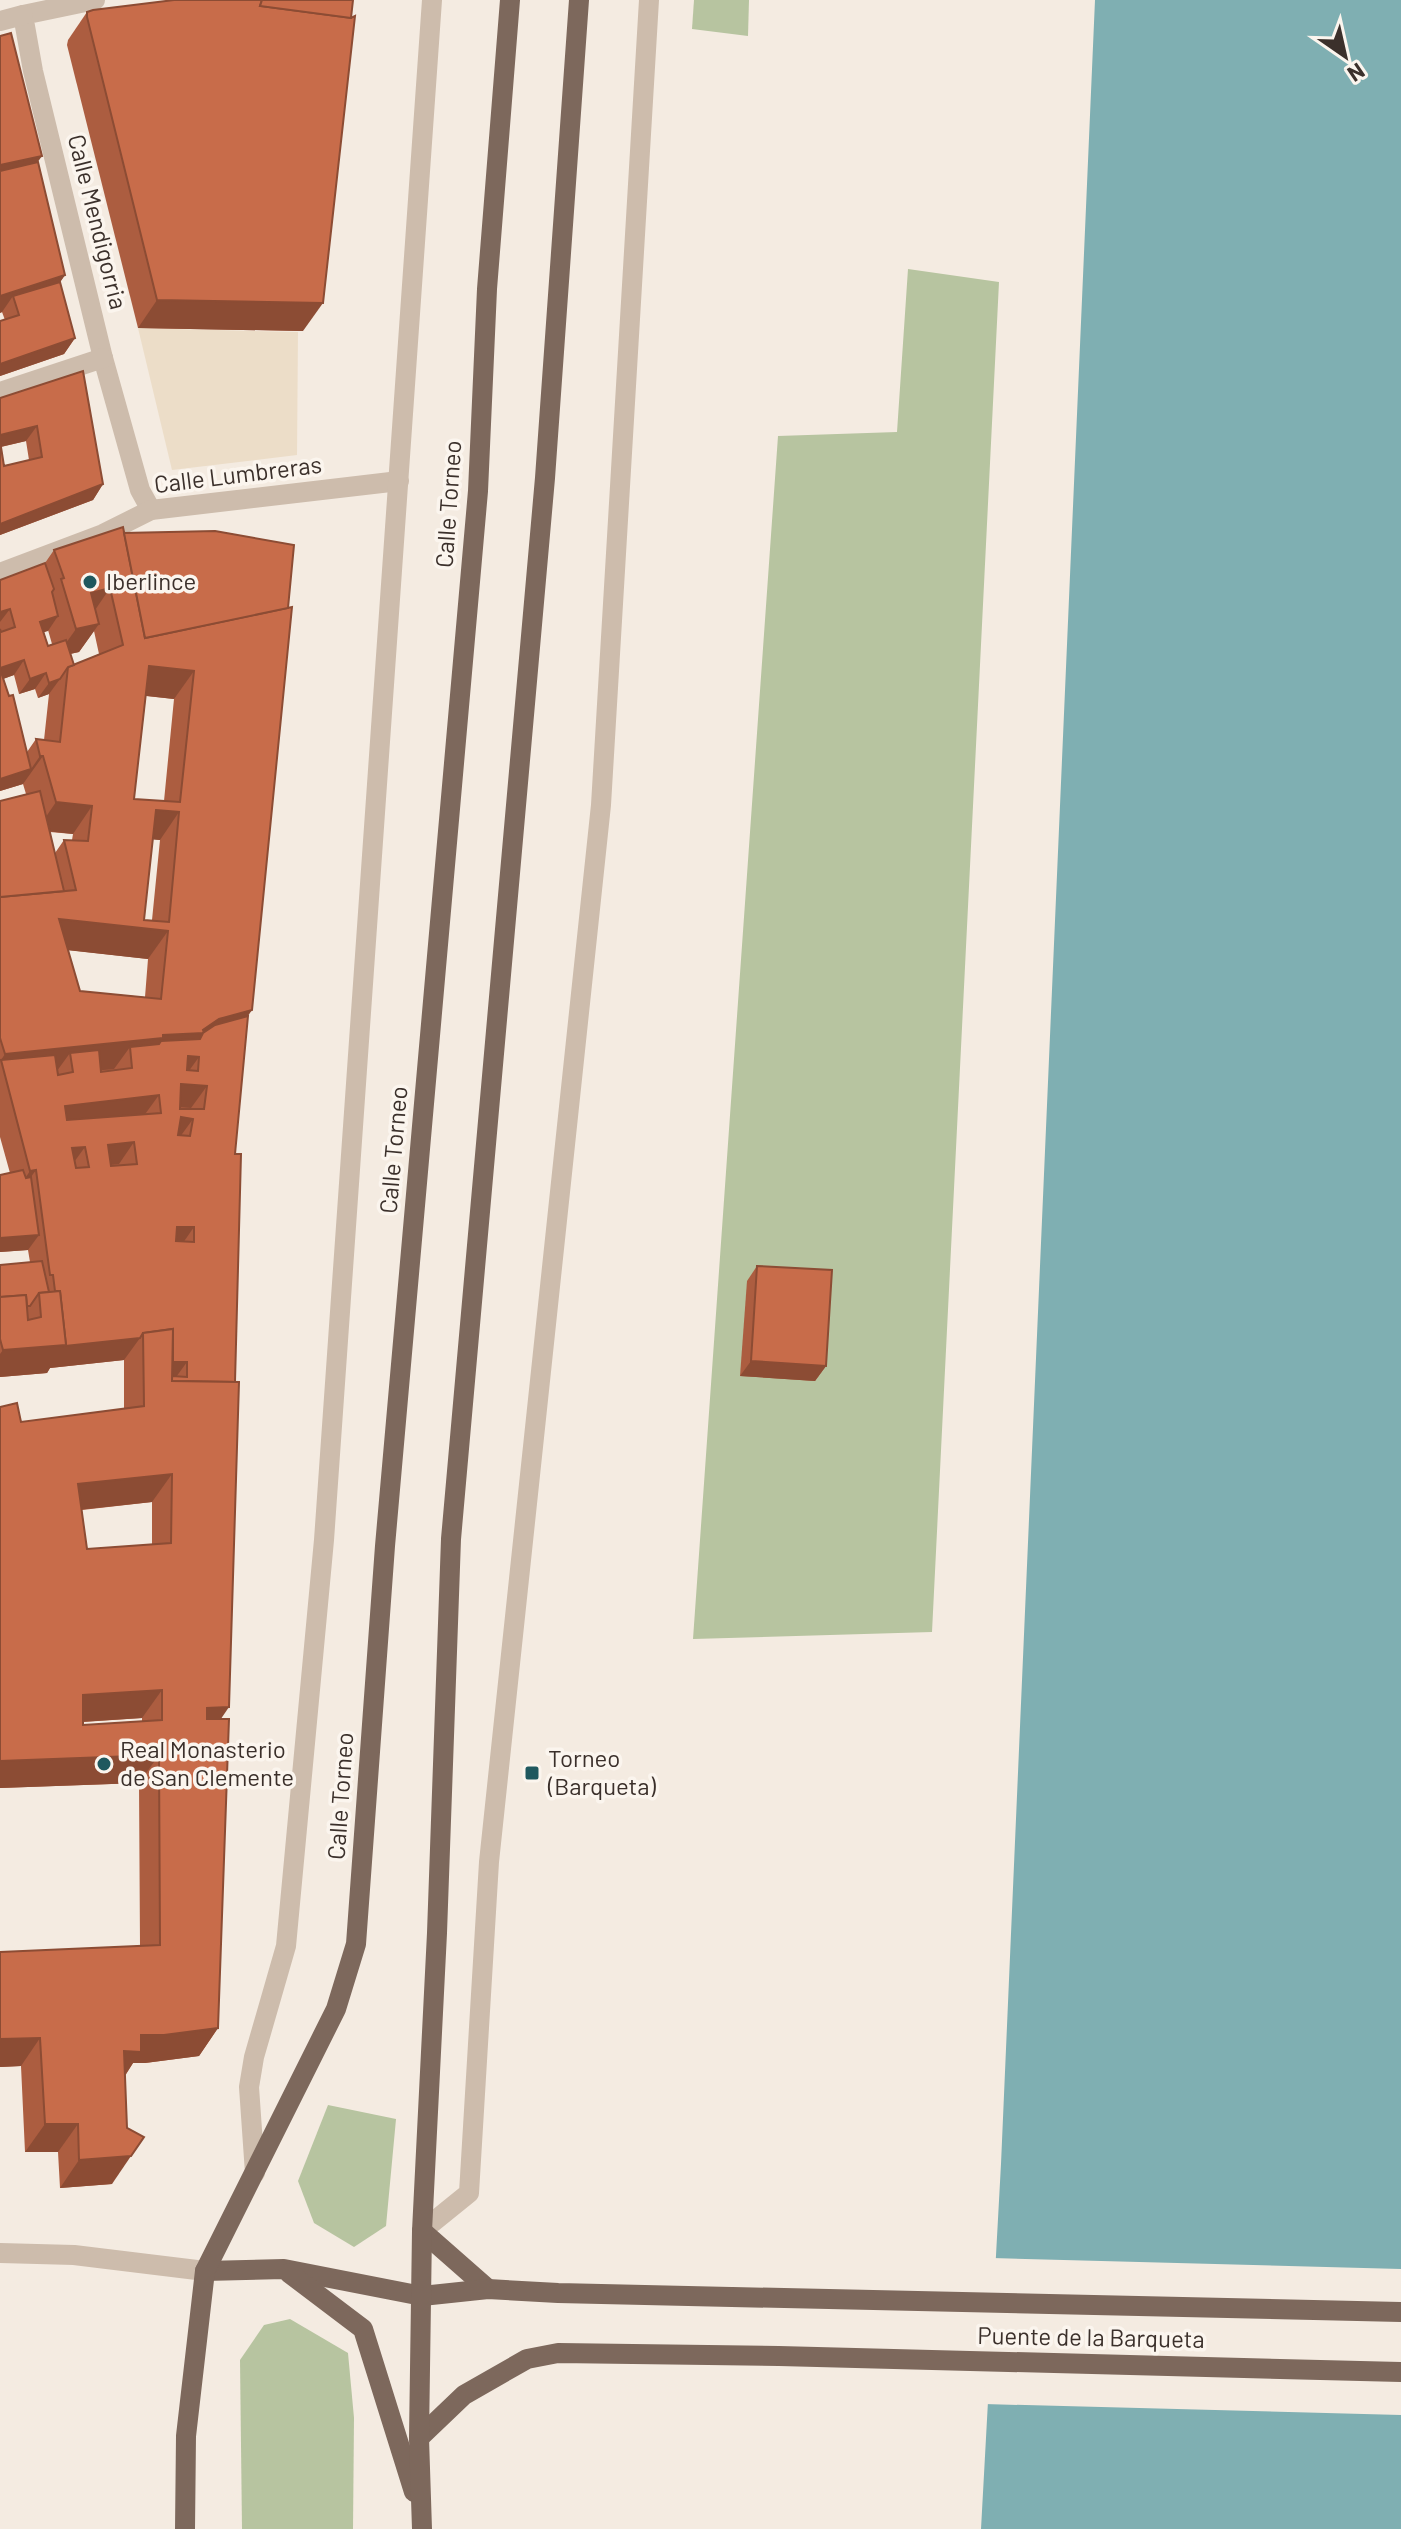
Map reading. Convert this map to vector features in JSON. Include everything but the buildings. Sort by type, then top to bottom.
[{"type":"main road","name":"Calle Torneo","points":[[205,2271],[336,2009],[356,1944],[388,1514],[478,491],[487,289],[510,0]]},
{"type":"main road","points":[[422,2524],[419,2438],[422,2231],[437,1933],[451,1539],[545,478],[579,0]]},
{"type":"main road","points":[[422,2231],[488,2289]]},
{"type":"main road","points":[[284,2269],[363,2329],[422,2524]]},
{"type":"main road","name":"Puente de la Barqueta","points":[[205,2271],[284,2269],[422,2296],[488,2289],[1401,2312]]},
{"type":"main road","points":[[185,2529],[186,2436],[205,2271]]},
{"type":"main road","name":"Puente de la Barqueta","points":[[419,2438],[464,2395],[527,2359],[581,2352],[1401,2372]]},
{"type":"street","points":[[0,21],[95,0]]},
{"type":"street","points":[[255,2173],[249,2087],[254,2057],[286,1946],[324,1540],[432,0]]},
{"type":"street","points":[[422,2231],[469,2193],[489,1862],[601,805],[649,0]]},
{"type":"street","name":"Calle Mendigorria","points":[[23,15],[33,71],[103,358],[140,490],[151,510]]},
{"type":"street","points":[[0,392],[103,358]]},
{"type":"street","name":"Calle Lumbreras","points":[[0,573],[103,534],[151,510],[399,481]]},
{"type":"street","points":[[0,2253],[74,2255],[205,2271]]},
{"type":"green space","points":[[694,0],[749,0],[748,36],[692,29]]},
{"type":"green space","points":[[908,269],[999,282],[932,1632],[693,1639],[778,436],[897,432]]},
{"type":"green space","points":[[328,2105],[396,2119],[386,2226],[354,2247],[314,2223],[298,2181]]},
{"type":"green space","points":[[290,2319],[348,2353],[354,2418],[353,2529],[242,2529],[240,2360],[264,2325]]},
{"type":"shaded area","points":[[138,328],[298,332],[297,455],[172,470]]},
{"type":"water","points":[[1095,0],[1401,0],[1401,2529],[981,2529],[1001,2164]]},
{"type":"pier","points":[[992,2258],[1401,2269],[1401,2415],[984,2404]]},
{"type":"place","name":"Iberlince","points":[[90,582]]},
{"type":"place","name":"Real Monasterio de San Clemente","points":[[104,1764]]},
{"type":"place","name":"Torneo (Barqueta)","points":[[532,1773]]}]
